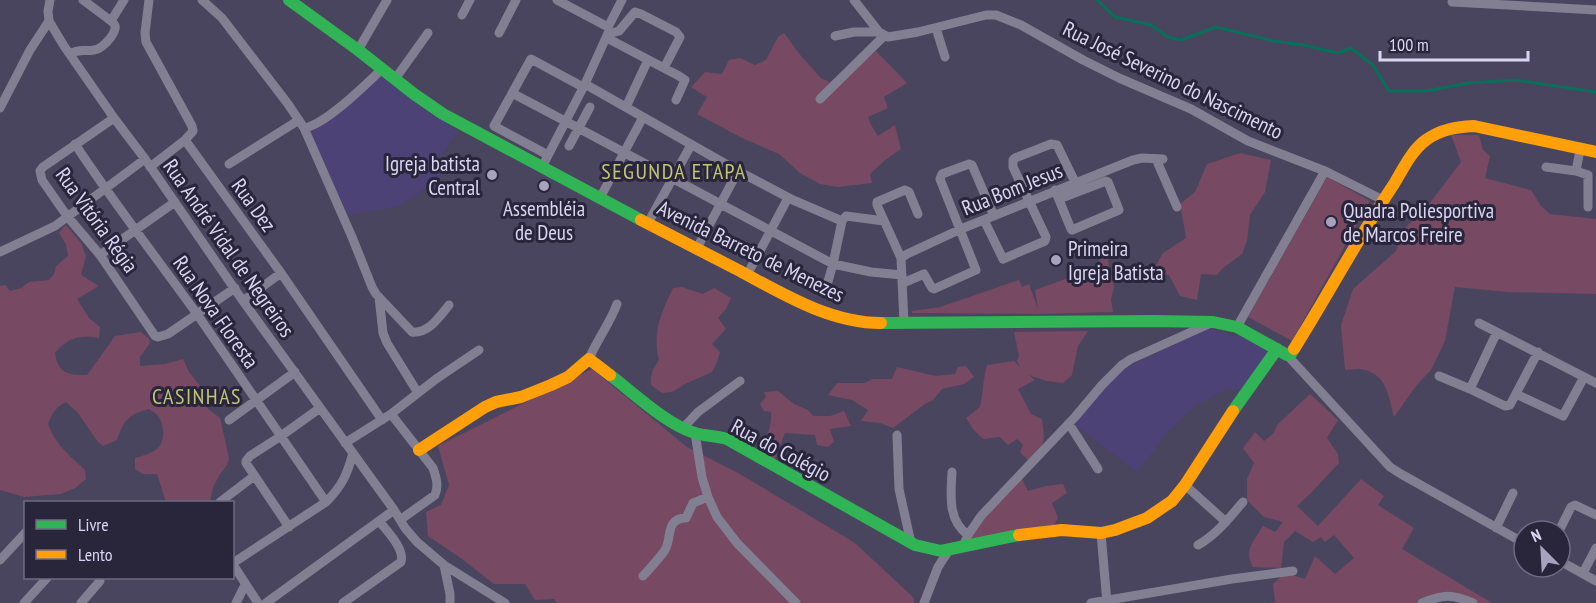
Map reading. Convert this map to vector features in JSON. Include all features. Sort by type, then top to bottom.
[{"type":"main road","name":"Avenida Barreto de Menezes","points":[[289,0],[434,108],[545,161],[600,198],[783,294],[831,315],[870,323],[1213,322],[1237,327],[1282,352]]},
{"type":"main road","name":"Rua do Colégio","points":[[590,359],[666,418],[689,431],[727,440],[911,543],[930,549],[949,550],[1018,535],[1062,530],[1101,532],[1115,530],[1147,518],[1172,501],[1185,485],[1224,423],[1282,352],[1292,352],[1383,200],[1418,147],[1427,139],[1455,127],[1474,126],[1596,152]]},
{"type":"main road","points":[[419,450],[485,407],[551,386],[568,377],[590,359]]},
{"type":"street","points":[[0,108],[30,50],[49,21],[50,0]]},
{"type":"street","points":[[70,54],[78,50],[95,50],[102,46],[115,29],[111,21],[83,0]]},
{"type":"street","points":[[111,21],[124,0]]},
{"type":"street","points":[[0,252],[55,226],[104,188],[185,140],[193,131],[146,42],[149,0]]},
{"type":"street","points":[[202,0],[222,18],[301,124],[372,287],[379,297],[412,332],[416,333],[424,331],[449,305]]},
{"type":"street","points":[[358,50],[387,0]]},
{"type":"street","points":[[462,15],[470,0]]},
{"type":"street","points":[[499,33],[516,0]]},
{"type":"street","points":[[557,0],[568,2],[648,60],[685,80],[676,100]]},
{"type":"street","points":[[622,0],[584,86],[545,161],[494,126],[531,59],[584,86],[626,107],[788,198],[842,221]]},
{"type":"street","points":[[820,99],[882,34],[854,0]]},
{"type":"street","points":[[1452,2],[1596,10]]},
{"type":"street","points":[[608,33],[619,31],[635,12],[676,32],[680,37],[664,68]]},
{"type":"street","name":"Rua José Severino do Nascimento","points":[[835,36],[854,32],[893,37],[986,15],[996,15],[1033,31],[1119,78],[1191,109],[1248,141],[1325,171],[1383,200]]},
{"type":"street","name":"Rua André Vidal de Negreiros","points":[[49,21],[114,118],[243,301],[417,542],[444,565],[505,603]]},
{"type":"street","points":[[936,28],[945,57]]},
{"type":"street","points":[[395,79],[428,33]]},
{"type":"street","points":[[626,107],[648,60]]},
{"type":"street","points":[[229,164],[301,124],[310,127],[328,116],[382,69]]},
{"type":"street","points":[[512,93],[833,264],[903,279],[924,274],[934,289],[975,271],[976,268],[940,179],[942,174],[969,164],[972,165],[994,216]]},
{"type":"street","points":[[569,146],[590,107]]},
{"type":"street","points":[[600,198],[643,117]]},
{"type":"street","name":"Rua Vitória Régia","points":[[114,118],[43,167],[40,171],[42,180],[67,216],[100,255],[155,336],[168,334],[197,315]]},
{"type":"street","name":"Rua Dez","points":[[185,140],[281,273],[382,420]]},
{"type":"street","name":"Rua Nova Floresta","points":[[75,144],[326,502]]},
{"type":"street","points":[[648,223],[692,144]]},
{"type":"street","points":[[984,220],[1004,260],[1045,242],[1046,237],[1013,167],[1012,163],[1015,158],[1051,144],[1057,145],[1075,182]]},
{"type":"street","points":[[1576,171],[1580,150]]},
{"type":"street","name":"Rua Bom Jesus","points":[[901,258],[961,229],[1028,202],[1057,195],[1075,182],[1142,158],[1159,159],[1176,207]]},
{"type":"street","points":[[1546,167],[1592,175],[1588,207]]},
{"type":"street","points":[[697,248],[738,171]]},
{"type":"street","points":[[1237,327],[1325,171]]},
{"type":"street","points":[[1106,181],[1119,210],[1072,230],[1057,195],[1106,181]]},
{"type":"street","points":[[904,323],[901,258],[877,202],[905,190],[909,192],[918,214]]},
{"type":"street","points":[[747,275],[788,198]]},
{"type":"street","points":[[100,255],[174,202]]},
{"type":"street","points":[[825,291],[842,221],[846,216],[884,221]]},
{"type":"street","points":[[243,301],[281,273]]},
{"type":"street","points":[[197,315],[235,288]]},
{"type":"street","points":[[379,297],[383,333],[387,343],[418,393]]},
{"type":"street","points":[[590,359],[618,304]]},
{"type":"street","points":[[963,546],[981,516],[1122,365],[1213,322]]},
{"type":"street","points":[[1479,323],[1596,383]]},
{"type":"street","points":[[1470,389],[1497,332]]},
{"type":"street","points":[[345,443],[391,414],[436,379],[479,350]]},
{"type":"street","points":[[1282,352],[1390,466],[1512,537]]},
{"type":"street","points":[[1439,376],[1506,406],[1511,404],[1538,352]]},
{"type":"street","points":[[229,420],[295,372]]},
{"type":"street","points":[[1516,394],[1563,416],[1584,377]]},
{"type":"street","points":[[740,381],[698,412],[689,431],[708,497],[717,517],[731,536],[796,603]]},
{"type":"street","points":[[289,527],[246,463],[248,458],[320,408]]},
{"type":"street","points":[[391,414],[433,468],[436,476],[435,495],[400,520]]},
{"type":"street","points":[[1069,424],[1098,469]]},
{"type":"street","points":[[897,435],[899,489],[911,543]]},
{"type":"street","points":[[234,562],[326,502],[344,480],[353,453]]},
{"type":"street","points":[[952,472],[951,508],[955,521],[968,535]]},
{"type":"street","points":[[221,501],[254,476]]},
{"type":"street","points":[[1185,485],[1226,522]]},
{"type":"street","points":[[1496,528],[1513,493]]},
{"type":"street","points":[[644,576],[666,549],[669,532],[674,522],[680,518],[686,518],[693,503],[708,497]]},
{"type":"street","points":[[1198,545],[1207,540],[1226,522],[1243,502]]},
{"type":"street","points":[[1565,519],[1571,507],[1575,505],[1596,515]]},
{"type":"street","points":[[266,603],[394,510]]},
{"type":"street","points":[[343,603],[401,562],[401,552],[379,521]]},
{"type":"street","points":[[1101,532],[1107,602]]},
{"type":"street","points":[[0,560],[24,534]]},
{"type":"street","points":[[1583,573],[1596,548]]},
{"type":"street","points":[[924,603],[938,567],[949,550]]},
{"type":"street","points":[[234,565],[258,603]]},
{"type":"street","points":[[444,565],[450,603]]},
{"type":"street","points":[[1572,567],[1596,580]]},
{"type":"street","points":[[1091,603],[1293,571]]},
{"type":"street","points":[[24,603],[46,579]]},
{"type":"street","points":[[81,603],[100,581]]},
{"type":"street","points":[[236,603],[246,585]]},
{"type":"street","points":[[1422,603],[1448,595],[1473,603]]},
{"type":"shaded area","points":[[784,33],[821,78],[836,85],[855,66],[876,51],[907,83],[884,97],[888,108],[868,117],[878,136],[895,125],[901,149],[870,174],[872,183],[838,187],[820,184],[800,173],[779,154],[742,138],[697,114],[707,97],[691,87],[705,72],[722,74],[729,60],[740,58],[755,65],[766,60],[778,37]]},
{"type":"shaded area","points":[[382,76],[423,108],[458,131],[439,159],[450,169],[415,196],[396,207],[348,215],[307,132]]},
{"type":"shaded area","points":[[1451,135],[1479,135],[1483,150],[1490,156],[1485,178],[1531,190],[1541,206],[1550,214],[1596,219],[1596,294],[1508,292],[1455,287],[1445,341],[1431,370],[1416,386],[1394,417],[1386,388],[1378,377],[1363,369],[1345,370],[1341,325],[1353,289],[1396,251],[1404,229],[1429,204],[1461,162]]},
{"type":"shaded area","points":[[1240,153],[1271,160],[1265,192],[1250,215],[1247,241],[1242,254],[1217,275],[1201,274],[1197,300],[1180,296],[1169,275],[1152,272],[1163,253],[1186,238],[1180,204],[1195,192],[1207,164]]},
{"type":"shaded area","points":[[1327,177],[1370,201],[1292,341],[1248,317]]},
{"type":"shaded area","points":[[66,225],[81,243],[86,256],[81,275],[99,286],[77,299],[89,318],[100,327],[99,338],[75,338],[65,343],[55,353],[56,360],[65,372],[87,375],[115,336],[141,332],[150,343],[140,357],[140,366],[165,364],[183,359],[189,372],[200,386],[207,408],[220,418],[229,458],[213,487],[210,501],[166,501],[157,474],[143,474],[135,469],[135,458],[156,450],[161,445],[163,431],[161,422],[154,412],[149,409],[131,416],[124,424],[117,440],[103,446],[78,413],[66,402],[55,411],[48,424],[59,443],[85,470],[86,479],[75,488],[61,494],[24,497],[0,490],[0,286],[5,285],[10,291],[21,288],[29,282],[49,280],[56,266],[68,256],[66,244],[59,233]]},
{"type":"shaded area","points":[[1098,256],[1107,256],[1114,287],[1111,300],[1113,312],[912,313],[912,311],[940,307],[1019,280],[1022,287],[1029,284],[1038,309],[1035,290],[1082,273],[1084,279],[1102,272]]},
{"type":"shaded area","points":[[682,287],[703,294],[714,288],[731,298],[726,309],[718,318],[726,329],[712,344],[720,352],[712,372],[672,392],[662,393],[651,385],[652,372],[659,360],[657,332],[661,314],[673,288]]},
{"type":"shaded area","points":[[1207,329],[1253,340],[1272,351],[1243,392],[1228,388],[1196,405],[1169,431],[1137,472],[1074,424],[1118,371]]},
{"type":"shaded area","points":[[1088,331],[1078,346],[1072,375],[1063,383],[1046,381],[1029,375],[1035,380],[1018,389],[1031,414],[1042,419],[1043,442],[1029,461],[1020,452],[1023,445],[1017,439],[1008,445],[1000,437],[983,439],[973,429],[966,418],[980,407],[987,365],[1014,361],[1021,368],[1017,361],[1019,356],[1014,332]]},
{"type":"shaded area","points":[[966,366],[974,377],[964,384],[942,389],[933,400],[893,428],[880,423],[861,421],[868,410],[852,400],[828,395],[837,383],[865,383],[872,379],[892,379],[897,367],[936,376],[955,374],[958,367]]},
{"type":"shaded area","points":[[592,369],[687,447],[740,474],[855,543],[914,598],[914,603],[557,603],[554,599],[535,600],[525,584],[494,584],[428,536],[426,512],[441,505],[449,485],[438,446]]},
{"type":"shaded area","points":[[778,391],[794,404],[808,410],[813,416],[830,416],[844,411],[851,426],[830,429],[834,442],[828,447],[817,445],[815,435],[785,433],[774,462],[760,452],[771,423],[771,412],[764,411],[760,404],[766,397],[764,392]]},
{"type":"shaded area","points":[[1310,394],[1338,420],[1327,438],[1338,454],[1339,463],[1297,506],[1318,526],[1361,479],[1384,496],[1378,505],[1414,528],[1402,549],[1492,603],[1473,603],[1448,595],[1422,603],[1270,603],[1275,602],[1273,584],[1285,573],[1305,579],[1315,556],[1335,574],[1354,558],[1334,535],[1325,542],[1321,537],[1313,542],[1295,531],[1284,542],[1281,568],[1253,567],[1250,561],[1249,550],[1263,526],[1275,532],[1283,522],[1264,517],[1247,500],[1247,479],[1254,463],[1243,448],[1255,432],[1264,441],[1273,434],[1278,424]]},
{"type":"shaded area","points":[[1022,479],[1028,491],[1063,484],[1067,493],[1052,503],[1058,518],[1053,527],[971,540],[972,532]]},
{"type":"waterway","points":[[1097,0],[1115,17],[1151,25],[1168,37],[1181,40],[1216,27],[1338,53],[1351,48],[1373,65],[1389,91],[1426,91],[1469,83],[1516,80],[1596,92]]},
{"type":"traffic: fast","points":[[289,0],[443,114],[641,220]]},
{"type":"traffic: fast","points":[[881,323],[1213,322],[1237,327],[1287,355],[1291,354],[1294,349]]},
{"type":"traffic: fast","points":[[1233,411],[1277,349]]},
{"type":"traffic: fast","points":[[610,375],[673,423],[695,433],[727,439],[915,545],[941,551],[1019,535]]},
{"type":"traffic: slow","points":[[1294,349],[1408,160],[1416,149],[1432,136],[1449,129],[1474,126],[1596,152]]},
{"type":"traffic: slow","points":[[641,220],[808,306],[844,318],[881,323]]},
{"type":"traffic: slow","points":[[419,450],[485,407],[496,402],[521,397],[551,385],[568,377],[589,359],[610,375]]},
{"type":"traffic: slow","points":[[1019,535],[1062,530],[1101,533],[1147,518],[1172,501],[1185,485],[1233,411]]},
{"type":"place","name":"Igreja batista Central","points":[[492,175]]},
{"type":"place","name":"Assembléia de Deus","points":[[544,186]]},
{"type":"place","name":"Quadra Poliesportiva de Marcos Freire","points":[[1331,222]]},
{"type":"place","name":"Primeira Igreja Batista","points":[[1056,260]]},
{"type":"district","name":"SEGUNDA ETAPA","points":[[674,171]]},
{"type":"district","name":"CASINHAS","points":[[197,396]]}]
